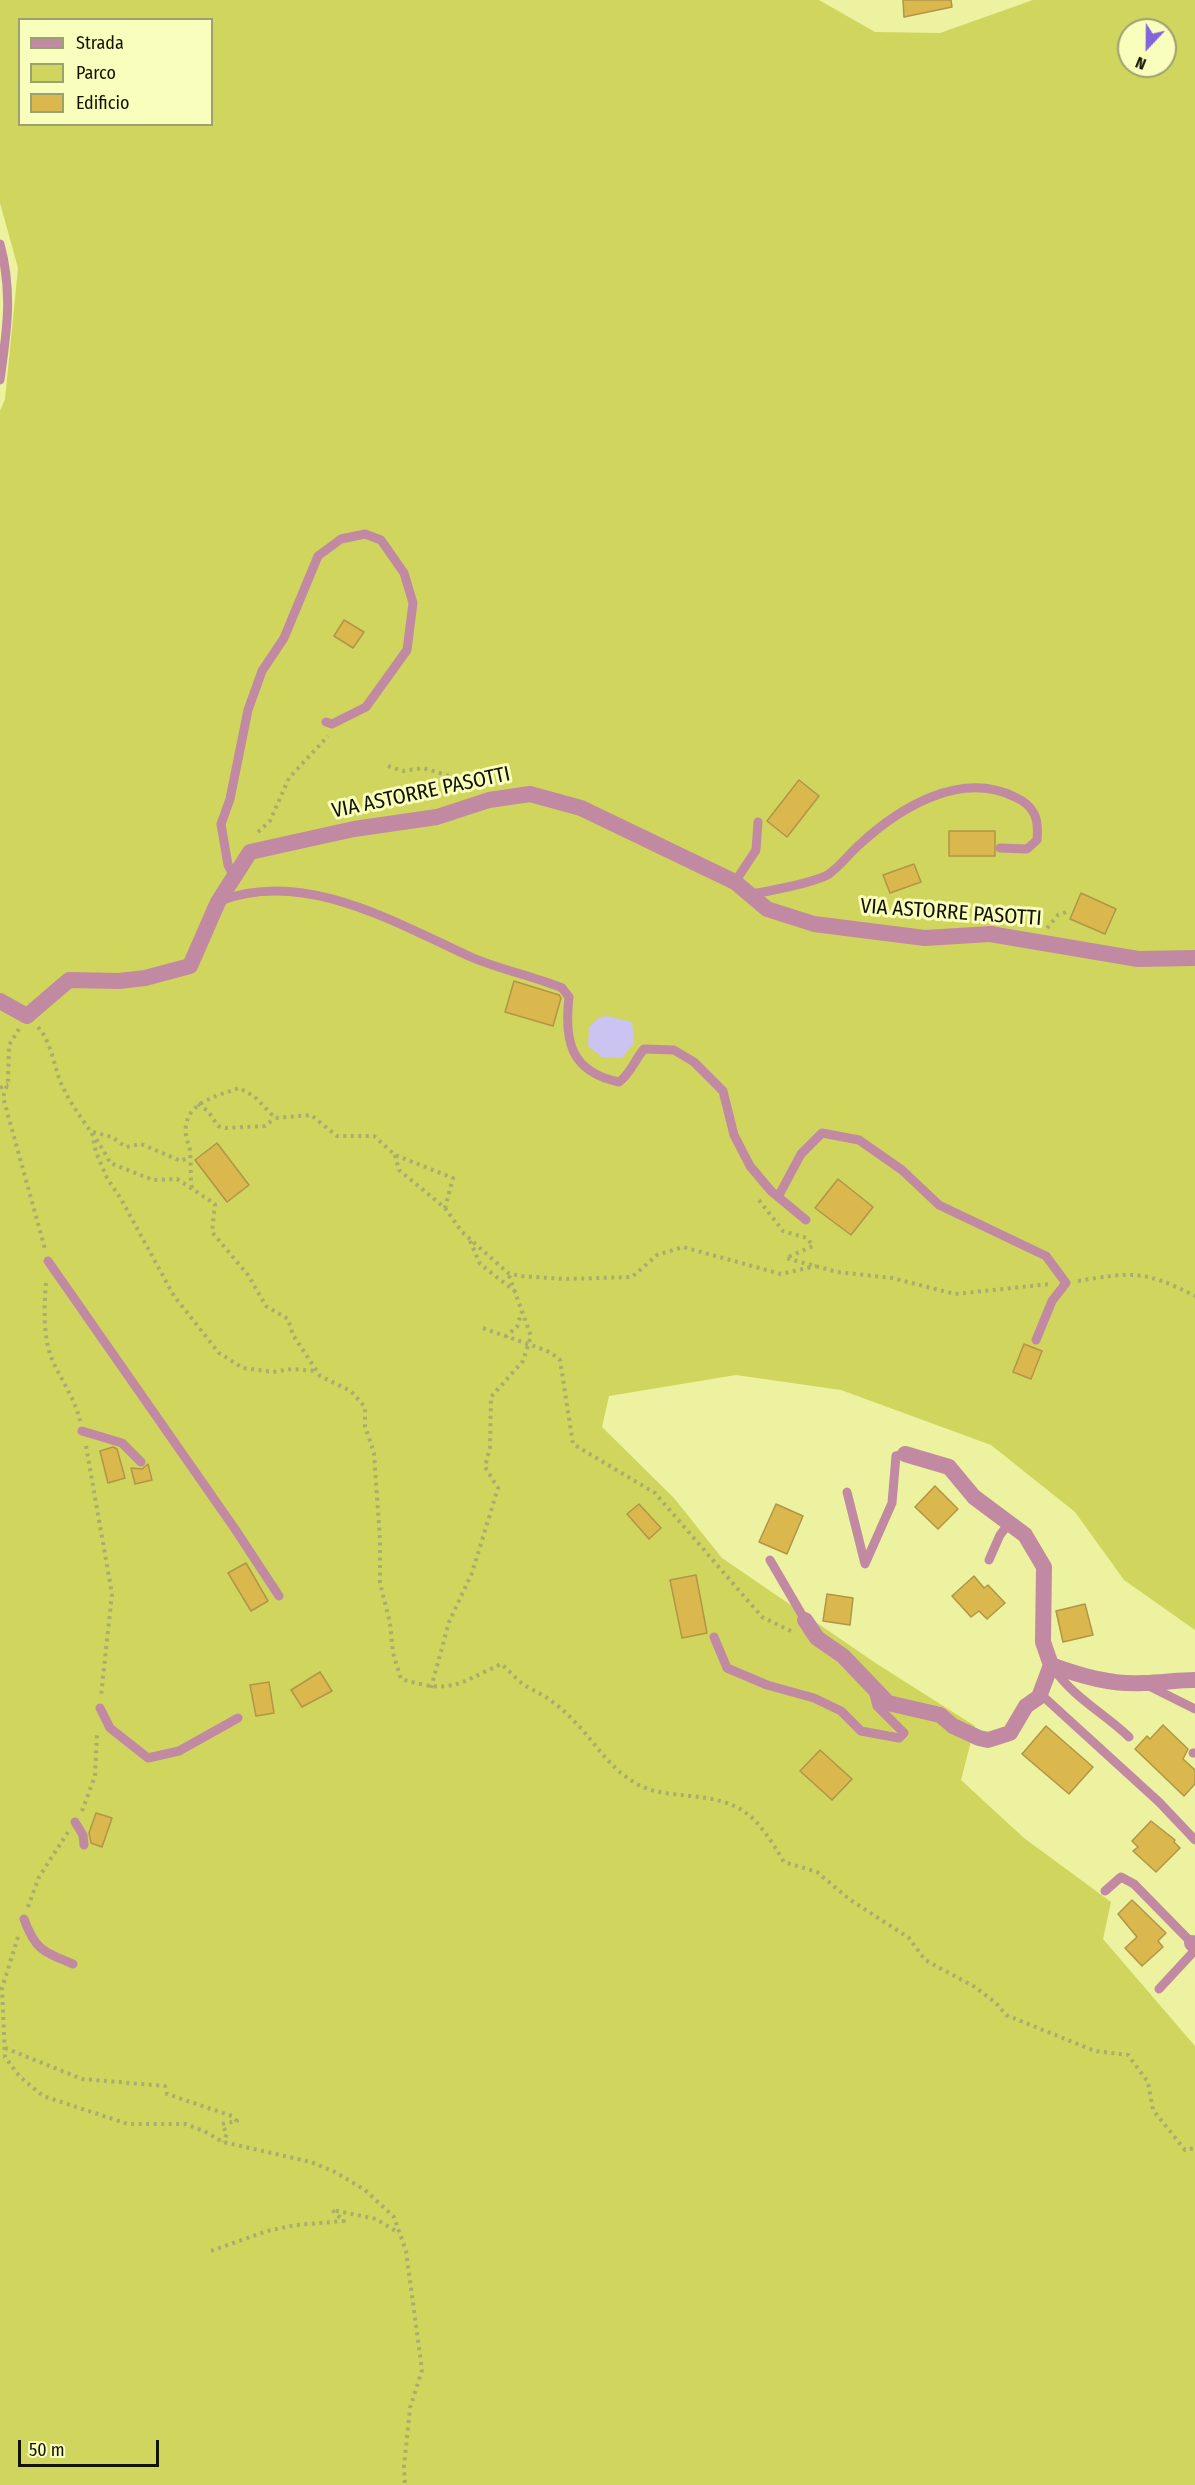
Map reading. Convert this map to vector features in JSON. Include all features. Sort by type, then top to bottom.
[{"type":"street","name":"VIA ASTORRE PASOTTI","points":[[27,1016],[69,980],[119,981],[145,978],[190,966],[218,902],[250,852],[354,829],[437,817],[504,798],[530,794],[582,808],[735,882],[767,909],[814,924],[925,938],[990,934],[1138,959],[1195,958]]},
{"type":"street","points":[[0,1001],[27,1016]]},
{"type":"street","points":[[806,1620],[817,1638],[843,1656],[888,1703],[940,1715],[953,1726],[988,1740],[1010,1733],[1026,1706],[1039,1696],[1052,1665],[1043,1642],[1044,1567],[1025,1535],[974,1497],[949,1467],[905,1454]]},
{"type":"street","points":[[1052,1665],[1078,1675],[1113,1682],[1195,1680]]},
{"type":"lane","points":[[0,244],[8,274],[9,315],[0,380]]},
{"type":"lane","points":[[234,877],[228,865],[220,824],[230,799],[248,710],[262,671],[284,638],[318,556],[340,539],[366,534],[381,540],[404,573],[413,603],[407,650],[366,707],[332,724],[326,722]]},
{"type":"lane","points":[[750,894],[828,875],[891,817],[935,795],[972,787],[1003,790],[1028,803],[1039,820],[1037,840],[1027,849],[1000,848]]},
{"type":"lane","points":[[735,882],[756,849],[758,822]]},
{"type":"lane","points":[[218,902],[240,893],[281,890],[336,901],[386,918],[472,958],[562,988],[569,997],[567,1034],[571,1052],[577,1058],[589,1069],[607,1079],[619,1082],[630,1074],[633,1062],[644,1049],[674,1050],[694,1062],[723,1091],[737,1142],[750,1166],[778,1197],[806,1220]]},
{"type":"lane","points":[[778,1197],[801,1154],[822,1133],[859,1140],[902,1170],[939,1205],[1046,1256],[1066,1283],[1052,1301],[1036,1341]]},
{"type":"lane","points":[[48,1261],[235,1529],[279,1596]]},
{"type":"lane","points":[[82,1431],[122,1443],[141,1462]]},
{"type":"lane","points":[[847,1492],[865,1564],[892,1503],[896,1456],[905,1454]]},
{"type":"lane","points":[[989,1560],[1000,1535],[1010,1522]]},
{"type":"lane","points":[[770,1560],[806,1620]]},
{"type":"lane","points":[[714,1637],[727,1668],[841,1711],[861,1731],[899,1738],[904,1733],[877,1706],[871,1686]]},
{"type":"lane","points":[[1052,1665],[1069,1689],[1106,1715],[1129,1737]]},
{"type":"lane","points":[[1144,1683],[1195,1709]]},
{"type":"lane","points":[[1046,1699],[1159,1802],[1195,1840]]},
{"type":"lane","points":[[100,1708],[110,1728],[148,1758],[179,1751],[238,1719]]},
{"type":"lane","points":[[75,1822],[84,1845]]},
{"type":"lane","points":[[1105,1891],[1121,1877],[1134,1884],[1194,1946],[1160,1989]]},
{"type":"lane","points":[[24,1919],[34,1943],[44,1952],[73,1964]]},
{"type":"path","points":[[255,835],[270,821],[289,778],[326,739]]},
{"type":"path","points":[[388,766],[403,771],[423,768],[486,787],[504,798]]},
{"type":"path","points":[[405,2485],[404,2466],[410,2408],[422,2370],[414,2301],[400,2233],[394,2217],[365,2190],[335,2172],[274,2152],[223,2142],[204,2131],[185,2124],[128,2124],[43,2096],[20,2077],[5,2057],[2,1988],[24,1919],[39,1877],[81,1813],[95,1776],[112,1594],[78,1409],[51,1355],[44,1312],[48,1261],[3,1097],[8,1084],[9,1045],[27,1016],[42,1031],[66,1097],[92,1132],[110,1163],[153,1180],[177,1179],[215,1204],[212,1232],[248,1275],[266,1306],[288,1319],[293,1335],[320,1376],[351,1391],[365,1407],[365,1426],[374,1453],[380,1540],[380,1583],[390,1623],[393,1653],[401,1679],[430,1688],[453,1686],[501,1664],[528,1688],[545,1694],[577,1723],[603,1758],[637,1784],[663,1793],[711,1798],[734,1805],[762,1826],[784,1862],[817,1872],[849,1899],[909,1938],[925,1960],[975,1987],[996,2003],[1006,2015],[1095,2051],[1128,2055],[1148,2082],[1153,2110],[1185,2150],[1195,2148]]},
{"type":"path","points":[[0,1088],[8,1084]]},
{"type":"path","points":[[192,1189],[186,1135],[189,1114],[198,1103],[239,1088],[254,1096],[274,1118]]},
{"type":"path","points":[[198,1103],[208,1111],[218,1126],[225,1128],[265,1126],[274,1118],[311,1115],[337,1136],[374,1136],[395,1155],[453,1178],[445,1208]]},
{"type":"path","points":[[92,1132],[112,1137],[126,1147],[141,1144],[181,1161],[189,1157]]},
{"type":"path","points":[[92,1132],[92,1142],[107,1178],[122,1199],[174,1296],[219,1353],[243,1368],[273,1372],[292,1369],[316,1371]]},
{"type":"path","points":[[395,1155],[399,1170],[445,1208],[468,1238],[508,1273],[531,1336],[523,1361],[491,1397],[490,1447],[485,1467],[498,1488],[495,1504],[483,1532],[472,1573],[448,1622],[430,1688]]},
{"type":"path","points":[[754,1191],[768,1214],[783,1231],[807,1238],[813,1246],[786,1258],[837,1272],[892,1278],[955,1294],[1066,1283],[1134,1273],[1165,1281],[1195,1296]]},
{"type":"path","points":[[468,1238],[480,1264],[516,1292]]},
{"type":"path","points":[[508,1273],[564,1280],[632,1277],[657,1255],[683,1247],[781,1274],[817,1266]]},
{"type":"path","points":[[505,1337],[517,1327],[522,1310]]},
{"type":"path","points":[[483,1328],[550,1352],[560,1360],[573,1444],[655,1493],[762,1617],[791,1631],[796,1636]]},
{"type":"path","points":[[5,2049],[82,2079],[165,2086],[168,2094],[232,2116],[237,2121],[222,2124],[227,2134],[223,2142]]},
{"type":"path","points":[[211,2251],[267,2231],[296,2225],[344,2221],[332,2210],[376,2218],[400,2233]]},
{"type":"green space","points":[[0,0],[819,0],[875,32],[940,33],[1033,0],[1195,0],[1195,1630],[1124,1580],[1075,1512],[991,1445],[841,1390],[736,1375],[609,1396],[602,1427],[674,1498],[722,1558],[877,1664],[975,1726],[961,1780],[1024,1838],[1111,1902],[1103,1939],[1195,2046],[1195,2485],[0,2485],[0,411],[5,399],[18,268],[0,203]]},
{"type":"shaded area","points":[[607,1016],[632,1022],[634,1043],[622,1058],[602,1057],[588,1046],[589,1027],[600,1017]]},
{"type":"building","points":[[903,0],[951,0],[952,7],[904,17]]},
{"type":"building","points":[[344,620],[364,632],[353,648],[334,636]]},
{"type":"building","points":[[799,780],[819,796],[787,837],[767,821]]},
{"type":"building","points":[[949,831],[995,831],[995,856],[949,856]]},
{"type":"building","points":[[914,864],[921,882],[890,893],[883,875]]},
{"type":"building","points":[[1081,893],[1116,909],[1105,934],[1070,919]]},
{"type":"building","points":[[514,981],[559,995],[561,998],[553,1026],[505,1012]]},
{"type":"building","points":[[217,1143],[249,1185],[227,1202],[195,1160]]},
{"type":"building","points":[[838,1179],[873,1207],[851,1235],[815,1208]]},
{"type":"building","points":[[1024,1344],[1042,1351],[1031,1379],[1013,1372]]},
{"type":"building","points":[[113,1447],[117,1449],[125,1478],[108,1483],[100,1451]]},
{"type":"building","points":[[148,1464],[152,1480],[135,1484],[131,1468],[142,1469]]},
{"type":"building","points":[[935,1486],[958,1509],[938,1529],[915,1507]]},
{"type":"building","points":[[639,1504],[661,1528],[649,1539],[627,1514]]},
{"type":"building","points":[[776,1504],[803,1516],[787,1554],[759,1542]]},
{"type":"building","points":[[246,1563],[268,1601],[251,1611],[228,1573]]},
{"type":"building","points":[[696,1575],[707,1633],[682,1638],[670,1580]]},
{"type":"building","points":[[974,1576],[984,1588],[988,1585],[1005,1603],[987,1619],[979,1611],[971,1617],[952,1596]]},
{"type":"building","points":[[827,1594],[853,1598],[850,1625],[823,1621]]},
{"type":"building","points":[[1085,1604],[1093,1635],[1063,1642],[1056,1611]]},
{"type":"building","points":[[320,1672],[332,1691],[302,1707],[291,1690]]},
{"type":"building","points":[[269,1682],[274,1713],[256,1716],[250,1685]]},
{"type":"building","points":[[1163,1725],[1188,1749],[1183,1759],[1195,1770],[1195,1784],[1184,1796],[1135,1749],[1147,1736],[1150,1739]]},
{"type":"building","points":[[1046,1726],[1093,1767],[1069,1794],[1022,1754]]},
{"type":"building","points":[[820,1750],[852,1779],[832,1800],[800,1771]]},
{"type":"building","points":[[96,1813],[112,1818],[102,1847],[91,1843],[89,1833]]},
{"type":"building","points":[[1151,1821],[1175,1840],[1174,1842],[1180,1848],[1156,1872],[1133,1851],[1138,1847],[1132,1841]]},
{"type":"building","points":[[1132,1900],[1166,1933],[1158,1941],[1163,1947],[1142,1966],[1125,1948],[1137,1937],[1118,1914]]}]
